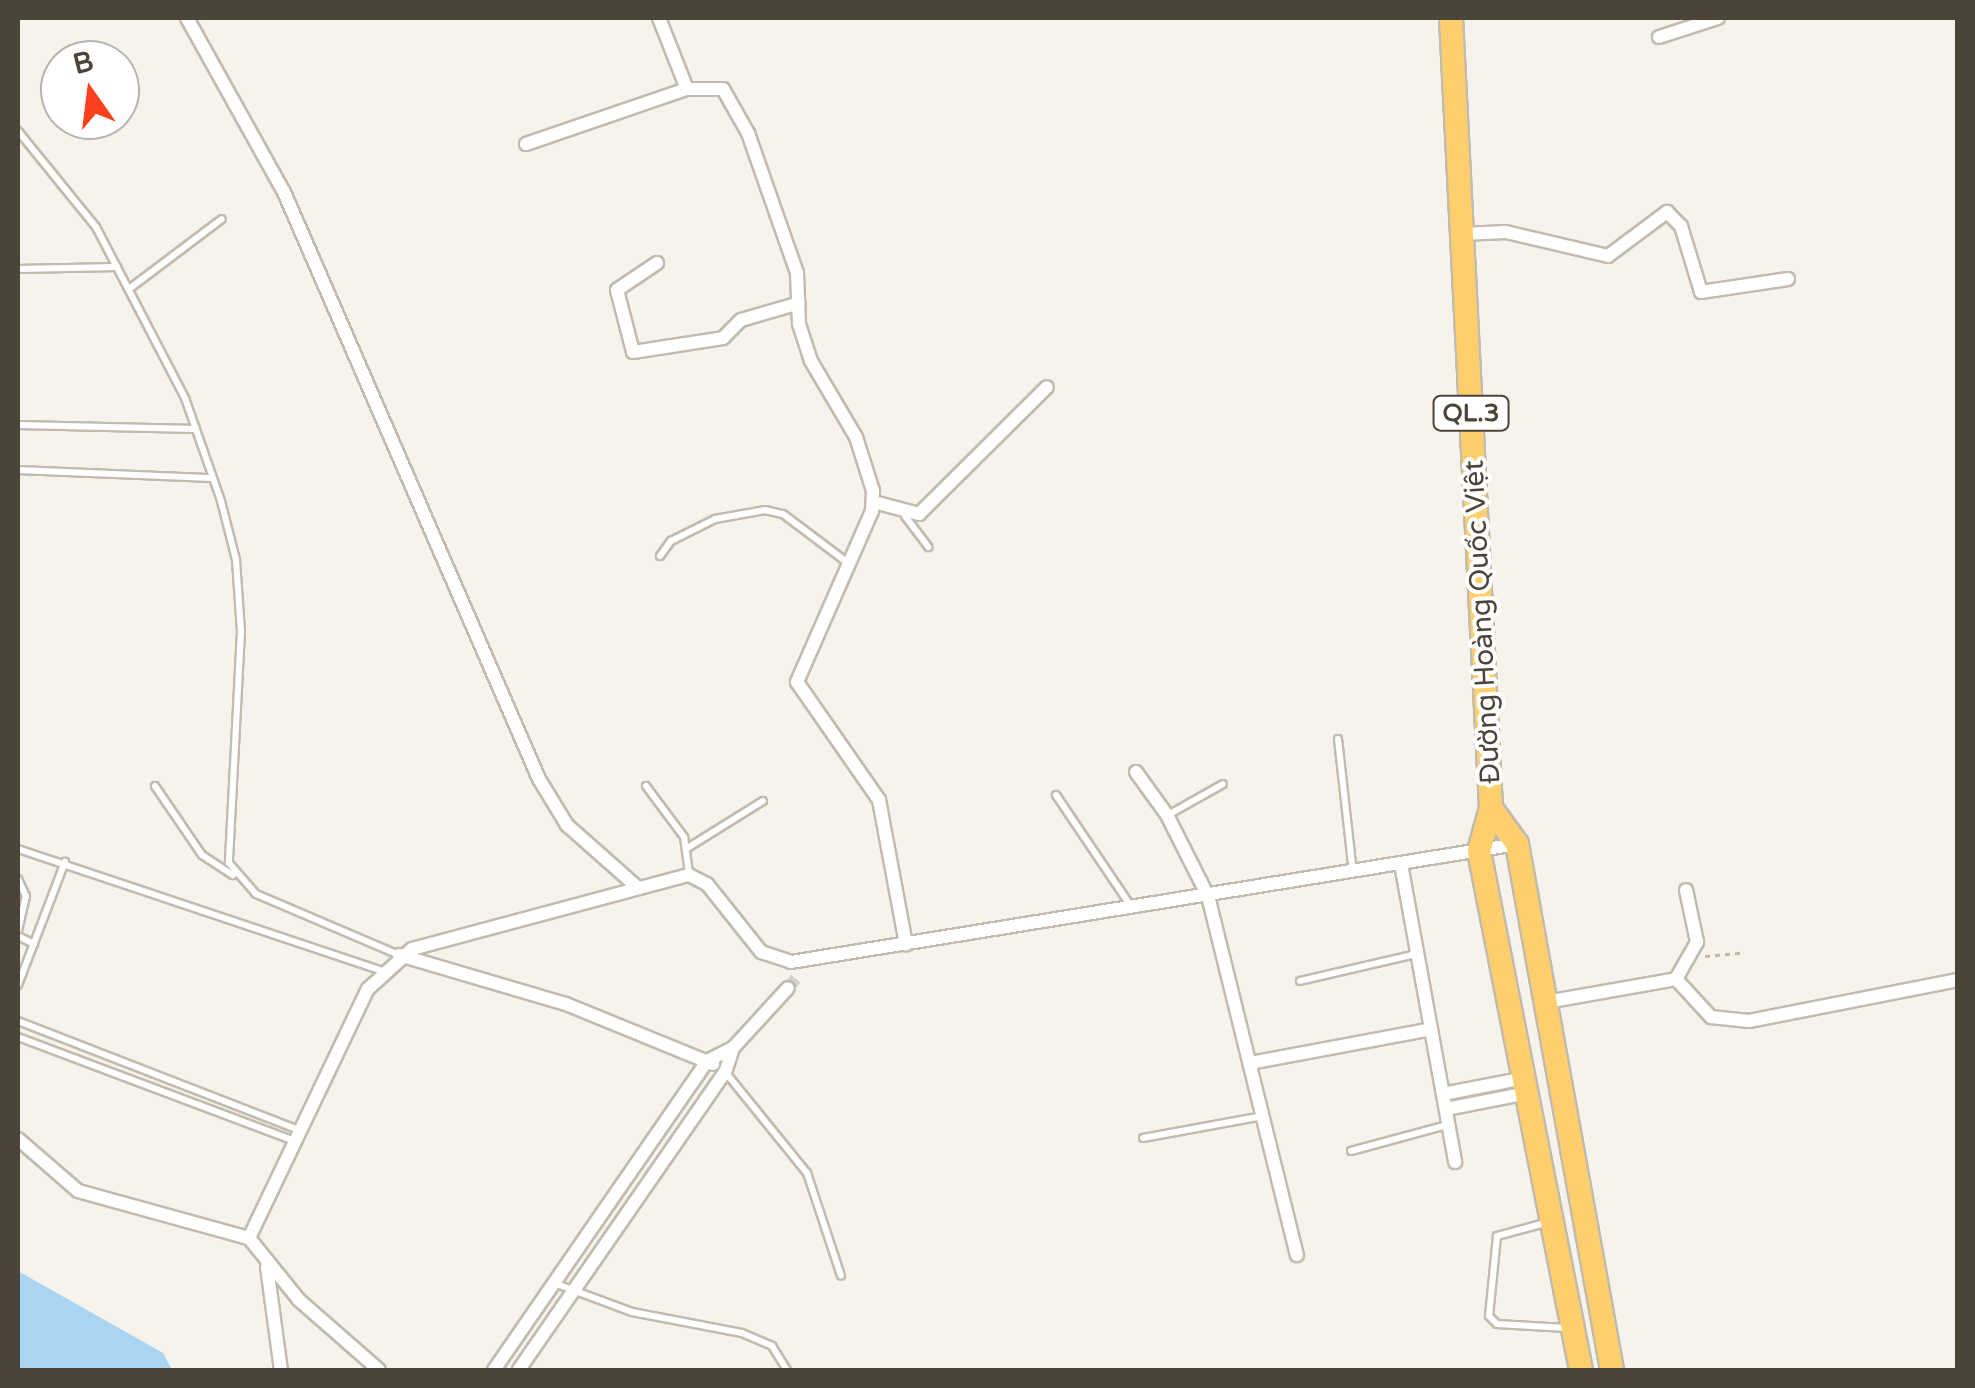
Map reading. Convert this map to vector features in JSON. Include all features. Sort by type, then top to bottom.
[{"type":"highway","name":"Đường Hoàng Quốc Việt","points":[[1451,18],[1492,808],[1479,851],[1580,1370]]},
{"type":"highway","name":"Đường Hoàng Quốc Việt","points":[[1492,808],[1517,844],[1612,1370]]},
{"type":"street","points":[[187,18],[291,207],[523,748],[567,825],[636,886]]},
{"type":"street","points":[[659,18],[687,89]]},
{"type":"street","points":[[1659,37],[1718,18]]},
{"type":"street","points":[[526,144],[687,89],[723,89],[731,96],[784,229],[811,361],[856,437],[874,502],[797,682],[879,800],[906,944]]},
{"type":"street","points":[[1462,234],[1506,232],[1608,256],[1666,212],[1681,226],[1702,292],[1788,279]]},
{"type":"street","points":[[657,262],[617,290],[633,352],[723,338],[740,320],[799,304]]},
{"type":"street","points":[[874,502],[905,516],[918,514],[1048,387]]},
{"type":"street","points":[[1136,772],[1167,815],[1208,896],[1297,1254]]},
{"type":"street","points":[[250,1238],[382,970],[399,956],[583,900],[689,875],[706,884],[761,952],[791,962],[1517,844]]},
{"type":"street","points":[[1401,864],[1455,1162]]},
{"type":"street","points":[[1546,1002],[1676,978],[1693,957],[1697,942],[1686,890]]},
{"type":"street","points":[[399,956],[566,1004],[708,1061],[725,1072]]},
{"type":"street","points":[[798,976],[810,959]]},
{"type":"street","points":[[1676,978],[1711,1016],[1749,1021],[1958,980]]},
{"type":"street","points":[[519,1370],[725,1072],[738,1043],[788,988]]},
{"type":"street","points":[[1250,1063],[1431,1029]]},
{"type":"street","points":[[498,1365],[708,1061],[738,1043]]},
{"type":"street","points":[[1442,1094],[1527,1085]]},
{"type":"street","points":[[1446,1109],[1527,1085]]},
{"type":"street","points":[[18,1139],[78,1191],[250,1238],[267,1264],[379,1370]]},
{"type":"street","points":[[267,1264],[280,1370]]},
{"type":"lane","points":[[18,131],[96,227],[129,288],[196,429],[236,560],[242,631],[229,863],[234,875]]},
{"type":"lane","points":[[129,288],[222,219]]},
{"type":"lane","points":[[18,269],[117,267]]},
{"type":"lane","points":[[18,426],[196,429]]},
{"type":"lane","points":[[18,470],[212,478]]},
{"type":"lane","points":[[660,556],[670,542],[715,519],[765,510],[783,514],[850,564]]},
{"type":"lane","points":[[905,516],[928,547]]},
{"type":"lane","points":[[1338,739],[1354,872]]},
{"type":"lane","points":[[1167,815],[1223,784]]},
{"type":"lane","points":[[155,786],[202,856],[256,894],[399,956]]},
{"type":"lane","points":[[646,786],[688,847],[689,875]]},
{"type":"lane","points":[[1056,795],[1132,908]]},
{"type":"lane","points":[[688,847],[763,801]]},
{"type":"lane","points":[[18,849],[382,970]]},
{"type":"lane","points":[[18,985],[65,862]]},
{"type":"lane","points":[[18,879],[26,896],[18,933],[34,944]]},
{"type":"lane","points":[[1300,981],[1417,954]]},
{"type":"lane","points":[[18,1021],[301,1137]]},
{"type":"lane","points":[[18,1037],[301,1137]]},
{"type":"lane","points":[[725,1072],[807,1173],[841,1276]]},
{"type":"lane","points":[[1143,1138],[1263,1116]]},
{"type":"lane","points":[[1352,1151],[1448,1124]]},
{"type":"lane","points":[[1554,1222],[1497,1236],[1489,1316],[1497,1324],[1573,1328]]},
{"type":"lane","points":[[552,1282],[632,1312],[742,1333],[772,1346],[787,1370]]},
{"type":"lane","points":[[498,1365],[519,1370]]},
{"type":"path","points":[[1693,957],[1741,953]]},
{"type":"water","points":[[18,1271],[163,1353],[172,1370],[18,1370]]},
{"type":"tunnel","points":[[788,988],[798,976]]}]
